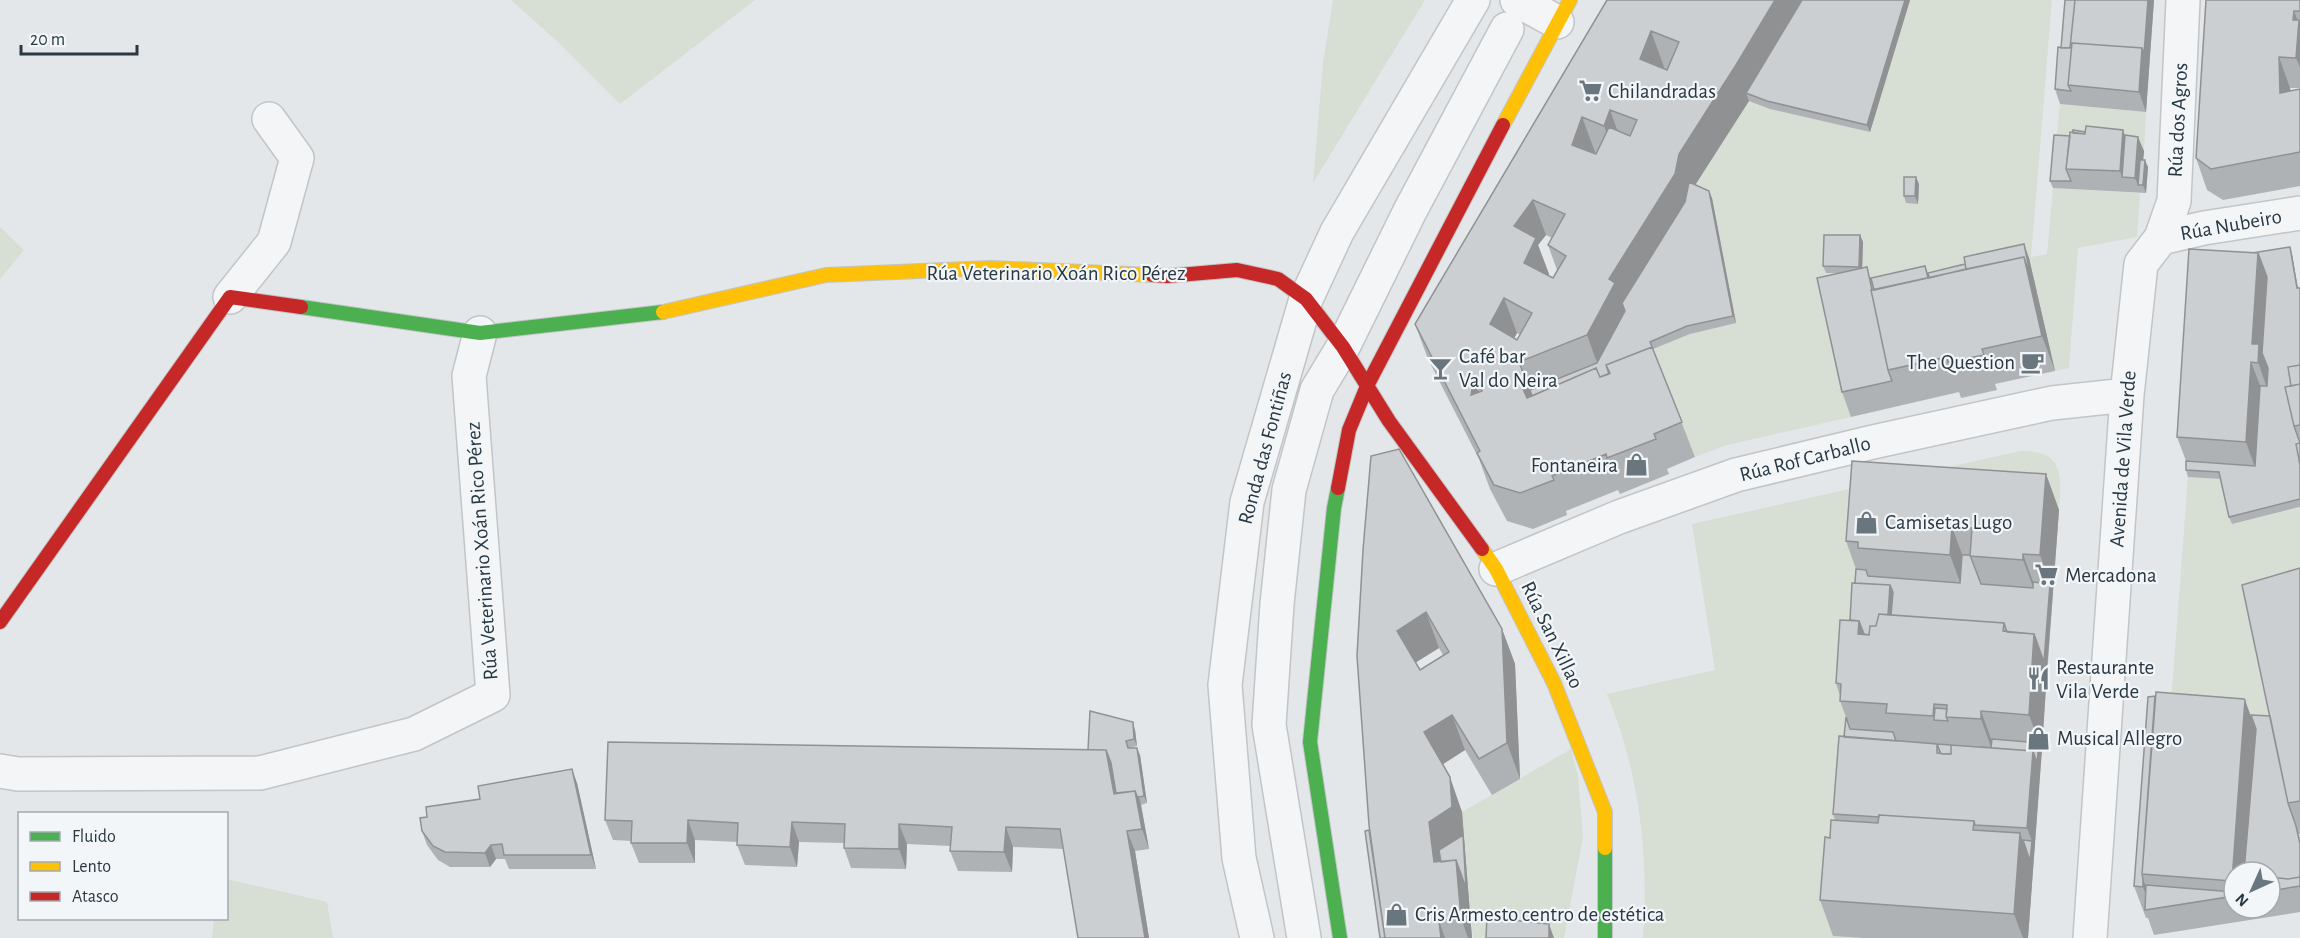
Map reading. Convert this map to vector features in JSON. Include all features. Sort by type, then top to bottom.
[{"type":"street","name":"Ronda das Fontiñas","points":[[1257,938],[1239,858],[1225,685],[1247,502],[1306,299],[1337,232],[1473,0]]},
{"type":"street","name":"Rúa dos Agros","points":[[2161,238],[2174,201],[2183,0]]},
{"type":"street","points":[[1304,938],[1269,725],[1277,604],[1289,490],[1317,390],[1343,347],[1512,15],[1563,11]]},
{"type":"street","points":[[1340,938],[1310,742],[1334,508],[1349,430],[1368,384],[1563,11]]},
{"type":"street","points":[[0,622],[230,297],[274,242],[297,158],[269,119]]},
{"type":"street","name":"Rúa Nubeiro","points":[[2161,238],[2204,228],[2300,213]]},
{"type":"street","name":"Avenida de Vila Verde","points":[[2090,938],[2127,395],[2141,264],[2161,238]]},
{"type":"street","name":"Rúa Veterinario Xoán Rico Pérez","points":[[230,297],[480,333],[668,311],[826,275],[991,268],[1167,276],[1237,270],[1278,279],[1306,299],[1343,347]]},
{"type":"street","name":"Rúa Veterinario Xoán Rico Pérez","points":[[0,771],[18,774],[260,773],[414,734],[493,694],[469,376],[480,333]]},
{"type":"street","name":"Rúa San Xillao","points":[[1343,347],[1389,421],[1496,569],[1554,682],[1605,812],[1605,938]]},
{"type":"street","name":"Rúa Rof Carballo","points":[[1496,569],[1619,517],[1736,475],[2052,403],[2127,395]]},
{"type":"shaded area","points":[[511,0],[755,0],[620,104],[559,43]]},
{"type":"shaded area","points":[[1333,0],[1425,0],[1313,183],[1323,62]]},
{"type":"shaded area","points":[[1910,0],[2052,0],[2031,257],[2047,254],[2053,188],[2140,193],[2137,237],[2078,248],[2069,368],[2055,371],[2037,292],[1826,304],[1851,417],[1727,445],[1695,457],[1652,349],[1690,334],[1692,190],[1749,101],[1870,132]]},
{"type":"shaded area","points":[[2060,104],[2146,112],[2144,151],[2056,142]]},
{"type":"shaded area","points":[[0,227],[24,250],[0,279]]},
{"type":"shaded area","points":[[2020,451],[2045,455],[2057,467],[2060,485],[2059,510],[1865,497],[1833,935],[1867,938],[1643,938],[1643,845],[1639,814],[1627,753],[1607,694],[1715,670],[1692,524]]},
{"type":"shaded area","points":[[2188,477],[2221,479],[2232,524],[2300,508],[2300,603],[2276,724],[2170,716]]},
{"type":"shaded area","points":[[1571,749],[1578,776],[1583,837],[1564,938],[1473,938],[1462,812]]},
{"type":"shaded area","points":[[228,879],[327,902],[333,938],[212,938],[214,920],[228,920]]},
{"type":"building","points":[[1607,0],[1775,0],[1679,154],[1675,174],[1609,279],[1615,283],[1587,335],[1519,362],[1527,383],[1522,387],[1527,398],[1596,368],[1600,377],[1610,373],[1606,365],[1652,347],[1682,422],[1654,434],[1656,439],[1607,458],[1606,454],[1552,476],[1554,480],[1520,493],[1494,485],[1477,453],[1480,451],[1415,324]],"holes":[[[1651,31],[1679,42],[1667,70],[1640,59]],[[1610,110],[1637,120],[1630,136],[1609,127],[1596,154],[1572,145],[1582,117],[1604,126]],[[1533,200],[1565,214],[1548,245],[1566,256],[1553,278],[1524,263],[1536,238],[1514,226]],[[1504,298],[1532,313],[1517,340],[1490,324]],[[1479,377],[1482,391],[1471,395],[1474,379]]]},
{"type":"building","points":[[1802,0],[1905,0],[1867,125],[1767,101],[1746,93]]},
{"type":"building","points":[[2065,0],[2075,0],[2070,48],[2061,48]]},
{"type":"building","points":[[2075,0],[2148,0],[2144,54],[2142,48],[2072,43],[2068,85],[2071,91],[2055,89],[2058,47],[2070,48]]},
{"type":"building","points":[[2206,0],[2300,0],[2300,11],[2294,11],[2293,20],[2299,20],[2296,58],[2279,57],[2280,93],[2300,89],[2300,152],[2211,169],[2196,158]]},
{"type":"building","points":[[2072,43],[2142,48],[2139,92],[2068,85]]},
{"type":"building","points":[[2086,126],[2123,130],[2120,171],[2066,169],[2070,132],[2085,134]]},
{"type":"building","points":[[2073,130],[2085,132],[2085,134],[2073,133]]},
{"type":"building","points":[[2054,135],[2070,136],[2066,169],[2071,181],[2050,181]]},
{"type":"building","points":[[2125,135],[2138,137],[2135,178],[2122,177]]},
{"type":"building","points":[[2140,160],[2145,160],[2143,185],[2138,185]]},
{"type":"building","points":[[1904,177],[1916,177],[1915,196],[1904,196]]},
{"type":"building","points":[[1689,182],[1709,191],[1733,316],[1687,326],[1650,342],[1652,347],[1606,365],[1609,374],[1600,377],[1596,368],[1532,396],[1530,390],[1597,363],[1625,311],[1622,303],[1685,202]]},
{"type":"building","points":[[1824,235],[1860,235],[1859,267],[1823,266]]},
{"type":"building","points":[[2024,244],[2031,278],[2024,257],[1966,269],[1964,257]]},
{"type":"building","points":[[2290,247],[2297,288],[2300,288],[2300,365],[2288,367],[2291,386],[2285,387],[2300,443],[2296,444],[2300,465],[2300,499],[2229,517],[2219,472],[2186,470],[2186,461],[2255,466],[2260,386],[2267,386],[2268,368],[2262,353],[2267,277],[2258,253],[2252,253]]},
{"type":"building","points":[[2189,249],[2258,253],[2252,344],[2259,344],[2258,363],[2251,362],[2246,442],[2177,437]]},
{"type":"building","points":[[2024,257],[2042,336],[1982,349],[1984,355],[1948,362],[1947,357],[1888,370],[1871,290]]},
{"type":"building","points":[[1965,264],[1966,269],[1929,278],[1928,273]]},
{"type":"building","points":[[1925,266],[1928,278],[1874,290],[1871,278]]},
{"type":"building","points":[[1867,267],[1892,381],[1842,392],[1817,278]]},
{"type":"building","points":[[2300,365],[2300,384],[2291,386],[2288,367]]},
{"type":"building","points":[[2300,384],[2300,425],[2294,426],[2285,387]]},
{"type":"building","points":[[2300,443],[2300,465],[2296,444]]},
{"type":"building","points":[[1399,449],[1502,629],[1507,743],[1479,759],[1452,715],[1424,732],[1450,777],[1452,807],[1429,822],[1434,862],[1456,860],[1461,918],[1439,921],[1441,938],[1385,938],[1369,825],[1357,656],[1371,456]],"holes":[[[1426,612],[1449,652],[1420,670],[1397,631]]]},
{"type":"building","points":[[1852,461],[2046,474],[2040,555],[2023,554],[2023,560],[1970,556],[1972,528],[1952,527],[1950,555],[1858,548],[1858,542],[1846,541]]},
{"type":"building","points":[[1962,555],[1970,555],[1981,584],[2033,588],[2033,582],[2050,584],[2044,662],[2034,634],[2007,632],[2004,623],[1891,615],[1893,592],[1890,585],[1855,583],[1856,569],[1866,570],[1868,576],[1960,583]]},
{"type":"building","points":[[2300,568],[2300,801],[2288,803],[2242,585]]},
{"type":"building","points":[[1852,583],[1890,585],[1888,615],[1879,614],[1876,626],[1870,626],[1869,635],[1864,634],[1859,621],[1850,620]]},
{"type":"building","points":[[1879,614],[2004,623],[2003,631],[2034,634],[2029,715],[1981,711],[1981,719],[1946,717],[1947,705],[1934,704],[1933,716],[1886,713],[1887,704],[1840,701],[1841,684],[1836,683],[1840,620],[1859,621],[1858,634],[1869,635],[1870,626],[1876,626]]},
{"type":"building","points":[[2156,692],[2244,699],[2234,860],[2222,860],[2222,880],[2142,874]]},
{"type":"building","points":[[2155,696],[2142,874],[2143,887],[2134,886],[2148,697]]},
{"type":"building","points":[[1935,708],[1947,709],[1948,721],[1934,720]]},
{"type":"building","points":[[1090,711],[1133,722],[1134,739],[1126,741],[1128,748],[1137,748],[1144,796],[1138,797],[1140,803],[1135,791],[1116,793],[1111,763],[1106,750],[1088,750]]},
{"type":"building","points":[[2251,715],[2270,716],[2288,803],[2300,844],[2300,877],[2282,878],[2282,860],[2245,860],[2256,729]]},
{"type":"building","points":[[1846,717],[1850,729],[1893,732],[1896,741],[1844,737]]},
{"type":"building","points":[[1839,736],[1937,744],[1937,753],[1951,754],[1951,745],[2033,751],[2027,828],[1975,825],[1974,821],[1833,814]]},
{"type":"building","points":[[1992,739],[2039,743],[2037,763],[2033,751],[1991,748]]},
{"type":"building","points":[[608,742],[1106,750],[1114,794],[1135,791],[1142,829],[1127,831],[1145,938],[1078,938],[1060,829],[1006,827],[1004,852],[950,851],[952,827],[899,824],[899,849],[844,848],[845,824],[792,822],[790,847],[737,845],[738,823],[688,820],[687,843],[631,843],[632,821],[605,820]]},
{"type":"building","points":[[1937,744],[1951,745],[1951,754],[1941,754]]},
{"type":"building","points":[[572,769],[591,855],[504,855],[502,844],[491,845],[485,853],[445,852],[433,846],[422,831],[420,818],[427,817],[426,807],[480,799],[478,786]]},
{"type":"building","points":[[1879,815],[1974,821],[1973,830],[2020,833],[2014,914],[1820,900],[1825,837],[1830,838],[1831,820],[1878,823]]},
{"type":"building","points":[[1369,830],[1385,938],[1380,938],[1365,831]]},
{"type":"building","points":[[1463,835],[1466,888],[1456,860],[1441,862],[1439,850]]},
{"type":"building","points":[[2023,840],[2032,841],[2030,861]]},
{"type":"building","points":[[2300,877],[2300,886],[2282,889],[2282,878]]},
{"type":"building","points":[[2146,885],[2222,891],[2222,898],[2145,910]]},
{"type":"building","points":[[1487,917],[1549,924],[1549,938],[1486,938]]},
{"type":"traffic: fast","points":[[301,307],[480,333],[663,312]]},
{"type":"traffic: fast","points":[[1338,488],[1310,742],[1340,938]]},
{"type":"traffic: fast","points":[[1605,848],[1605,938]]},
{"type":"traffic: slow","points":[[1503,125],[1570,0]]},
{"type":"traffic: slow","points":[[663,312],[826,275],[991,268],[1152,275]]},
{"type":"traffic: slow","points":[[1482,549],[1496,569],[1554,683],[1605,812],[1605,848]]},
{"type":"traffic: jam","points":[[1338,488],[1349,430],[1368,384],[1503,125]]},
{"type":"traffic: jam","points":[[1152,275],[1167,276],[1237,270],[1278,279],[1306,299],[1343,347],[1389,421],[1482,549]]},
{"type":"traffic: jam","points":[[0,622],[230,297],[301,307]]},
{"type":"place","name":"Chilandradas","points":[[1590,91]]},
{"type":"place","name":"The Question","points":[[2033,362]]},
{"type":"place","name":"Café bar Val do Neira","points":[[1441,368]]},
{"type":"place","name":"Fontaneira","points":[[1636,465]]},
{"type":"place","name":"Camisetas Lugo","points":[[1867,522]]},
{"type":"place","name":"Mercadona","points":[[2047,575]]},
{"type":"place","name":"Restaurante Vila Verde","points":[[2038,679]]},
{"type":"place","name":"Musical Allegro","points":[[2039,738]]},
{"type":"place","name":"Cris Armesto centro de estética","points":[[1397,914]]}]
